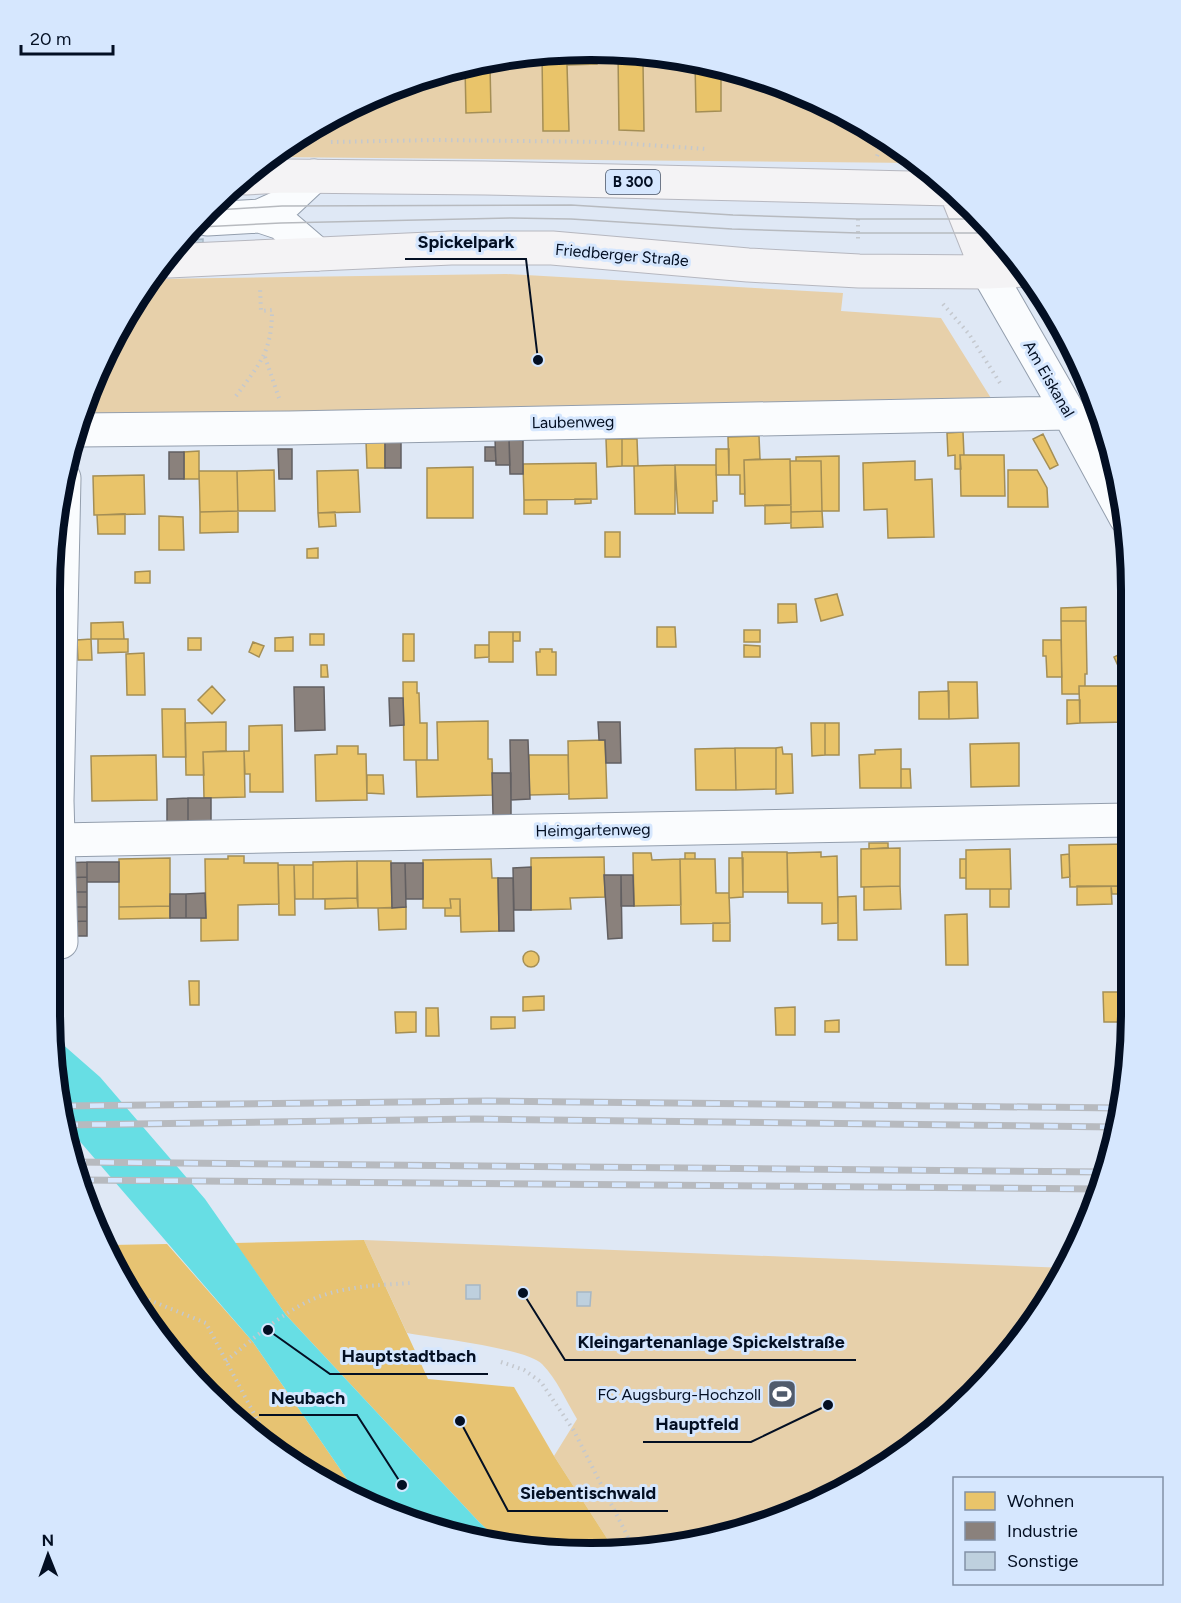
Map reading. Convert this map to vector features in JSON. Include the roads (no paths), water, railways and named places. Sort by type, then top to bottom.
[{"type":"main road","name":"B 300","points":[[259,178],[485,178],[936,189]]},
{"type":"main road","points":[[965,214],[988,272]]},
{"type":"main road","name":"Friedberger Straße","points":[[176,261],[451,248],[552,248],[748,265],[859,271],[1013,271]]},
{"type":"street","points":[[212,219],[260,216],[282,206],[314,176]]},
{"type":"street","points":[[260,216],[281,223],[316,254]]},
{"type":"street","name":"Am Eiskanal","points":[[988,272],[1112,492]]},
{"type":"street","name":"Laubenweg","points":[[85,430],[1069,413]]},
{"type":"street","points":[[60,685],[63,540]]},
{"type":"street","name":"Heimgartenweg","points":[[60,840],[1121,820]]},
{"type":"street","points":[[60,916],[61,942]]},
{"type":"water","points":[[61,1043],[100,1077],[205,1199],[286,1315],[492,1534],[420,1515],[387,1503],[351,1486],[253,1342],[75,1135]]},
{"type":"tram line","points":[[221,210],[282,206],[571,205],[733,215],[858,219],[970,219]]},
{"type":"tram line","points":[[205,227],[511,218],[571,219],[732,229],[858,233],[982,233]]},
{"type":"railway","points":[[69,1106],[487,1101],[1112,1108]]},
{"type":"railway","points":[[72,1125],[474,1119],[1108,1127]]},
{"type":"railway","points":[[82,1162],[1096,1172]]},
{"type":"railway","points":[[87,1180],[1091,1189]]},
{"type":"place","name":"Spickelpark","points":[[538,360]]},
{"type":"place","name":"Kleingartenanlage Spickelstraße","points":[[523,1293]]},
{"type":"place","name":"Hauptstadtbach","points":[[268,1330]]},
{"type":"place","name":"FC Augsburg-Hochzoll","points":[[782,1394]]},
{"type":"place","name":"Hauptfeld","points":[[828,1405]]},
{"type":"place","name":"Siebentischwald","points":[[460,1421]]},
{"type":"place","name":"Neubach","points":[[402,1485]]}]
